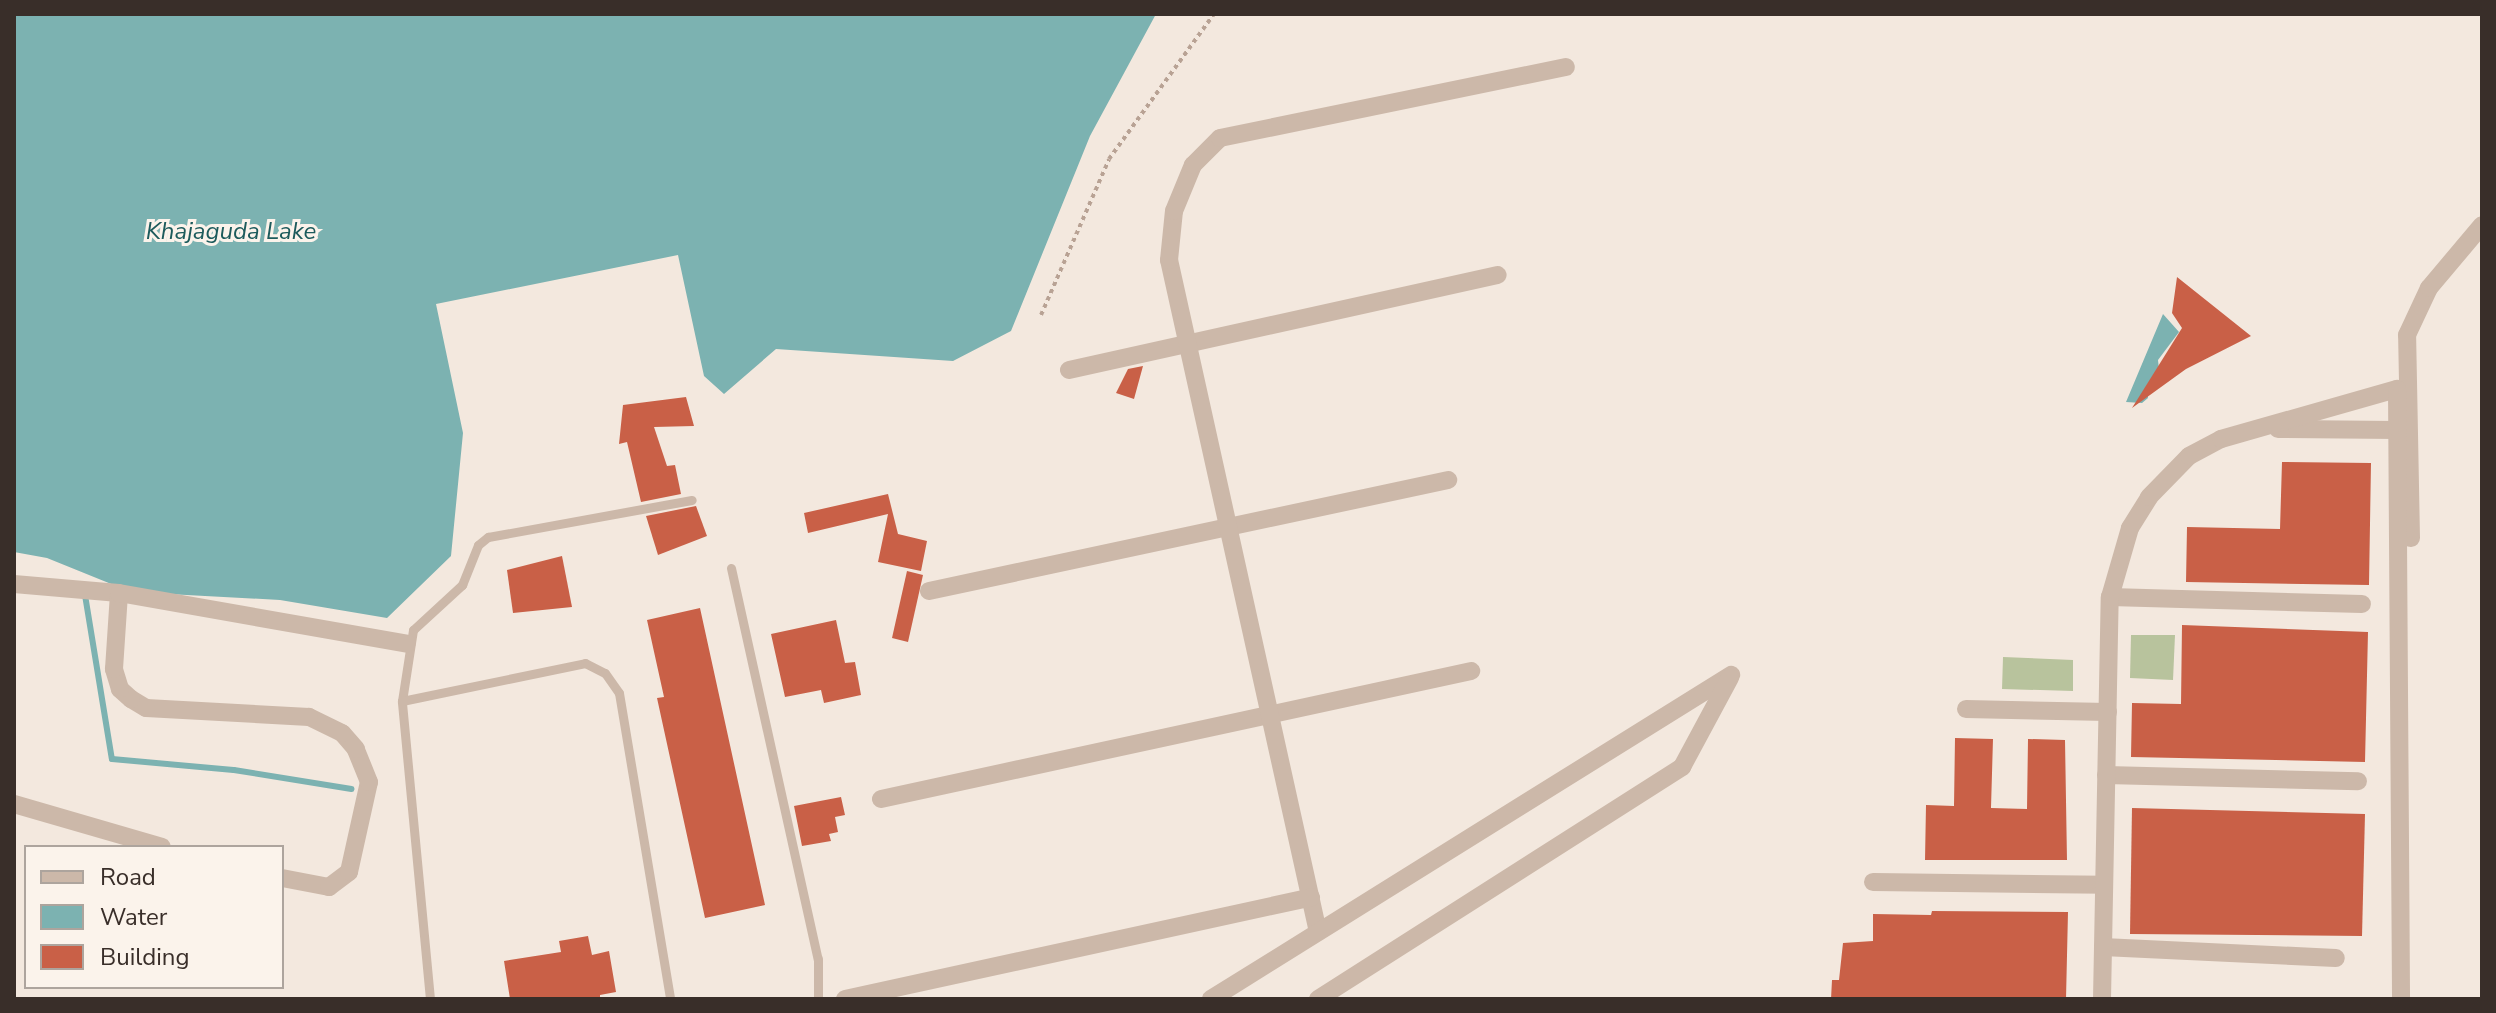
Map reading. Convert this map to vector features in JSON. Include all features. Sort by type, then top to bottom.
[{"type":"street","points":[[1318,932],[1169,260],[1174,211],[1193,165],[1220,138],[1566,67]]},
{"type":"street","points":[[2401,999],[2397,430],[2407,335],[2429,288],[2482,225]]},
{"type":"street","points":[[2413,999],[2403,389],[2420,334],[2440,295],[2482,241]]},
{"type":"street","points":[[1069,370],[1498,275]]},
{"type":"street","points":[[2102,999],[2110,597],[2125,542],[2149,497],[2189,456],[2255,429],[2403,389]]},
{"type":"street","points":[[2255,429],[2397,430]]},
{"type":"street","points":[[929,591],[1448,480]]},
{"type":"street","points":[[14,584],[119,593],[407,644]]},
{"type":"street","points":[[119,593],[114,669],[120,689],[131,699],[146,708],[309,717],[342,733],[356,749],[369,782],[349,872],[329,887],[284,878]]},
{"type":"street","points":[[2110,597],[2362,604]]},
{"type":"street","points":[[881,799],[1471,671]]},
{"type":"street","points":[[1211,999],[1731,675],[1682,767],[1318,999]]},
{"type":"street","points":[[1966,709],[2108,712]]},
{"type":"street","points":[[2106,775],[2358,781]]},
{"type":"street","points":[[14,804],[155,845]]},
{"type":"street","points":[[1873,882],[2104,885]]},
{"type":"street","points":[[845,999],[1311,897]]},
{"type":"street","points":[[2103,947],[2336,958]]},
{"type":"lane","points":[[430,999],[402,701],[407,644],[420,620],[462,585],[478,545],[488,537],[692,500]]},
{"type":"lane","points":[[731,568],[818,959],[818,999]]},
{"type":"lane","points":[[402,701],[563,666],[585,663],[605,673],[619,693],[670,999]]},
{"type":"path","points":[[1041,315],[1109,159],[1214,14]]},
{"type":"green space","points":[[2131,635],[2175,635],[2173,680],[2130,678]]},
{"type":"green space","points":[[2003,657],[2073,660],[2073,691],[2002,689]]},
{"type":"water","name":"Khajaguda Lake","points":[[14,14],[1156,14],[1090,136],[1011,331],[953,361],[776,349],[724,394],[704,376],[678,255],[436,304],[463,433],[451,556],[387,618],[280,600],[131,592],[47,558],[14,552]]},
{"type":"water","points":[[2163,314],[2179,332],[2158,360],[2159,369],[2147,385],[2148,398],[2142,403],[2126,402]]},
{"type":"building","points":[[2177,277],[2251,336],[2186,369],[2132,408],[2182,328],[2172,313]]},
{"type":"building","points":[[1143,366],[1134,399],[1116,393],[1128,369]]},
{"type":"building","points":[[686,397],[694,426],[654,427],[667,466],[675,465],[681,494],[641,502],[627,442],[619,444],[623,405]]},
{"type":"building","points":[[2282,462],[2371,463],[2369,585],[2186,582],[2187,527],[2280,529]]},
{"type":"building","points":[[888,494],[898,534],[927,541],[921,571],[878,562],[888,514],[808,533],[804,513]]},
{"type":"building","points":[[696,506],[707,536],[658,555],[646,516]]},
{"type":"building","points":[[562,556],[572,607],[513,613],[507,570]]},
{"type":"building","points":[[907,571],[923,575],[908,642],[892,638]]},
{"type":"building","points":[[700,608],[765,905],[705,918],[657,698],[664,697],[647,620]]},
{"type":"building","points":[[836,620],[845,663],[855,662],[861,695],[824,703],[821,690],[785,697],[771,634]]},
{"type":"building","points":[[2182,625],[2368,632],[2365,762],[2131,757],[2132,703],[2181,704]]},
{"type":"building","points":[[1955,738],[1993,739],[1991,808],[2027,809],[2028,739],[2065,740],[2067,860],[1925,860],[1926,805],[1954,806]]},
{"type":"building","points":[[841,797],[845,815],[835,817],[838,832],[829,834],[831,841],[802,846],[794,806]]},
{"type":"building","points":[[2132,808],[2365,814],[2362,936],[2130,934]]},
{"type":"building","points":[[1932,911],[2068,912],[2066,999],[1831,999],[1832,980],[1839,980],[1843,943],[1873,941],[1873,914],[1931,915]]},
{"type":"building","points":[[588,936],[592,955],[609,951],[616,992],[600,995],[600,999],[510,999],[504,961],[561,952],[559,941]]},
{"type":"waterway","points":[[85,595],[112,759],[234,770],[351,789]]}]
